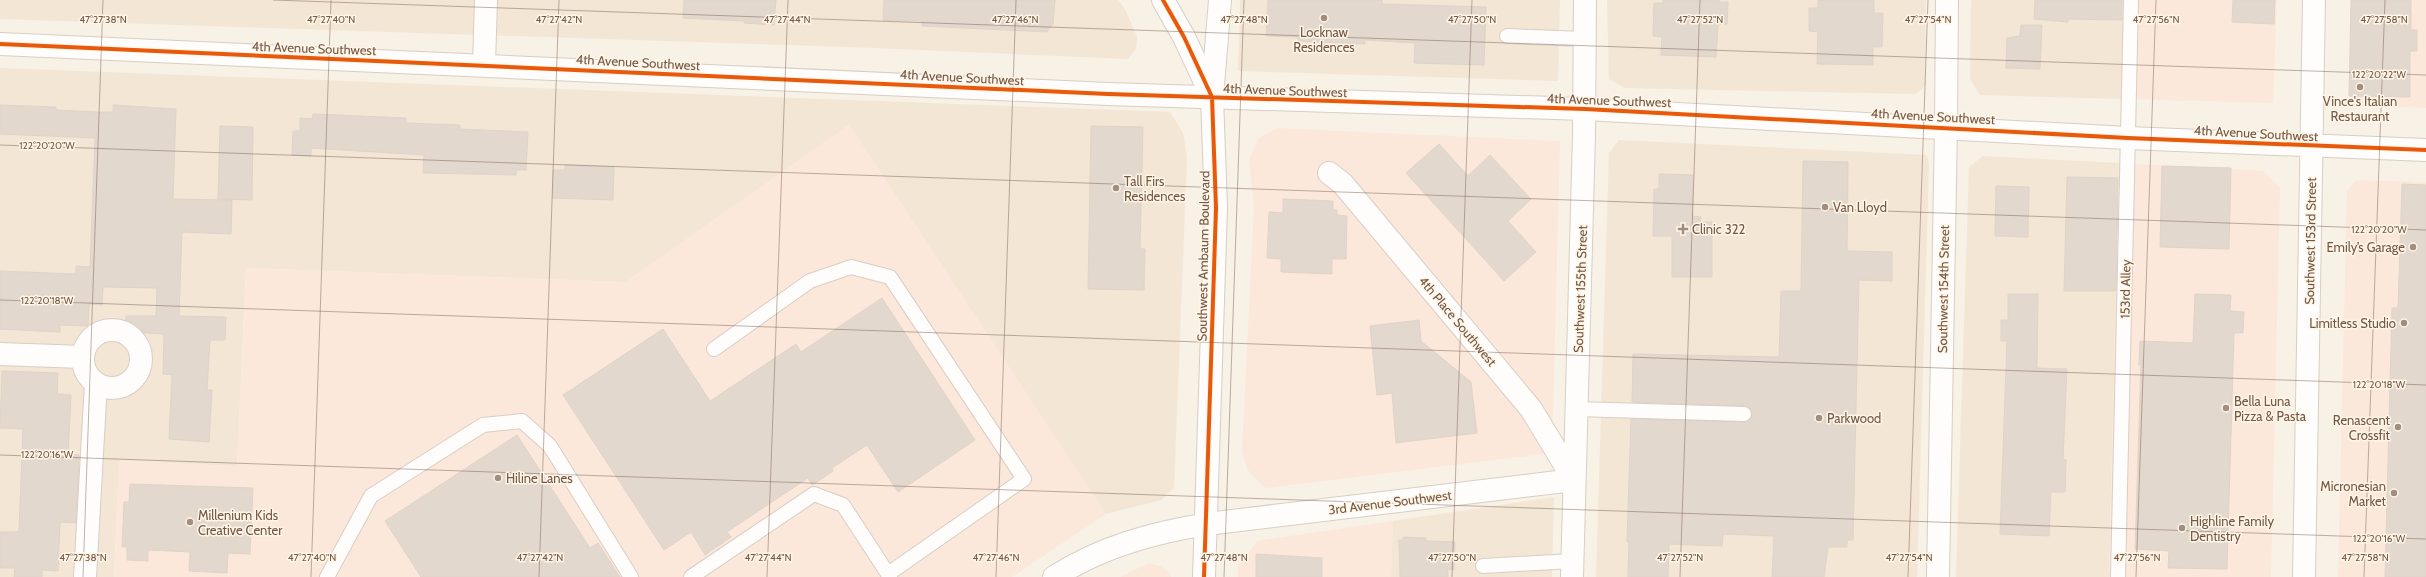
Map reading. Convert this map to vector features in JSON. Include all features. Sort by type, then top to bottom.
[{"type":"street","points":[[484,65],[486,0]]},
{"type":"street","points":[[1212,97],[1220,0]]},
{"type":"street","name":"Southwest 155th Street","points":[[1572,569],[1584,109],[1585,0]]},
{"type":"street","name":"Southwest 154th Street","points":[[1938,577],[1948,0]]},
{"type":"street","name":"Southwest 153rd Street","points":[[2304,577],[2314,0]]},
{"type":"street","name":"Southwest Ambaum Boulevard","points":[[1170,3],[1212,97],[1216,208],[1207,524],[1204,577]]},
{"type":"street","name":"4th Avenue Southwest","points":[[0,44],[1212,97],[1584,109],[1946,126],[2128,138],[2426,150]]},
{"type":"street","name":"4th Place Southwest","points":[[1329,173],[1343,184],[1531,409],[1574,480]]},
{"type":"street","points":[[108,330],[118,330],[127,334],[135,341],[140,350],[141,360],[133,379],[125,385],[115,388],[96,383],[89,377],[84,368],[83,358],[90,339],[98,333],[108,330]]},
{"type":"street","points":[[0,354],[83,358]]},
{"type":"street","points":[[85,577],[96,383]]},
{"type":"street","name":"3rd Avenue Southwest","points":[[1054,577],[1094,556],[1127,542],[1164,531],[1207,524],[1574,480]]},
{"type":"lane","name":"153rd Alley","points":[[2118,577],[2131,0]]},
{"type":"lane","points":[[1507,36],[1585,39]]},
{"type":"lane","points":[[691,577],[814,494],[843,505],[889,576],[1024,479],[890,277],[851,267],[810,282],[714,349]]},
{"type":"lane","points":[[1576,409],[1744,414]]},
{"type":"lane","points":[[327,577],[371,496],[483,425],[522,421],[550,446],[631,577]]},
{"type":"lane","points":[[1483,566],[1572,569]]},
{"type":"shaded area","points":[[0,0],[1118,0],[1125,9],[1137,37],[1136,49],[1128,59],[875,48],[0,19]]},
{"type":"shaded area","points":[[1240,0],[1560,0],[1558,81],[1238,71]]},
{"type":"shaded area","points":[[1607,0],[1926,0],[1925,86],[1915,94],[1625,88],[1609,79]]},
{"type":"shaded area","points":[[1971,0],[2127,0],[2124,99],[1980,95],[1970,79]]},
{"type":"shaded area","points":[[2127,0],[2277,0],[2273,103],[2124,99]]},
{"type":"shaded area","points":[[2353,0],[2426,0],[2426,108],[2351,106]]},
{"type":"shaded area","points":[[0,68],[1170,112],[1183,133],[1187,157],[1174,488],[1161,500],[1106,514],[849,125],[626,282],[246,268],[237,466],[119,461],[114,577],[0,577]]},
{"type":"shaded area","points":[[849,125],[1106,514],[1012,577],[114,577],[119,461],[237,466],[246,268],[626,282]]},
{"type":"shaded area","points":[[1277,128],[1560,141],[1552,453],[1265,488],[1247,469],[1242,451],[1254,207],[1249,159],[1259,138]]},
{"type":"shaded area","points":[[1619,140],[1927,155],[1929,164],[1917,577],[1596,577],[1609,153]]},
{"type":"shaded area","points":[[1983,156],[2119,163],[2109,577],[1956,577],[1969,167]]},
{"type":"shaded area","points":[[2119,163],[2264,171],[2280,188],[2271,577],[2109,577]]},
{"type":"shaded area","points":[[2357,180],[2426,182],[2426,577],[2338,577],[2347,191]]},
{"type":"shaded area","points":[[1554,497],[1552,577],[1391,577],[1393,521]]},
{"type":"shaded area","points":[[1393,521],[1391,577],[1238,577],[1238,567],[1257,541]]},
{"type":"shaded area","points":[[1148,563],[1160,566],[1171,574],[1171,577],[1121,577]]},
{"type":"building","points":[[684,0],[776,0],[774,25],[744,23],[744,21],[683,18]]},
{"type":"building","points":[[884,0],[1055,0],[1053,24],[1047,32],[922,26],[922,21],[883,20]]},
{"type":"building","points":[[1268,0],[1382,0],[1382,4],[1486,7],[1484,65],[1414,63],[1415,43],[1365,40],[1365,44],[1298,41],[1298,37],[1266,36]]},
{"type":"building","points":[[1663,0],[1719,0],[1719,2],[1728,2],[1727,24],[1718,24],[1716,57],[1661,55],[1662,37],[1653,36],[1654,3],[1663,3]]},
{"type":"building","points":[[1818,0],[1874,0],[1874,13],[1883,13],[1882,47],[1873,47],[1873,65],[1817,64],[1818,32],[1809,31],[1809,8],[1818,8]]},
{"type":"building","points":[[2035,0],[2122,0],[2122,20],[2068,19],[2068,22],[2034,19]]},
{"type":"building","points":[[2233,0],[2275,0],[2274,24],[2232,22]]},
{"type":"building","points":[[2351,0],[2411,0],[2411,30],[2417,30],[2417,51],[2410,51],[2410,97],[2349,96]]},
{"type":"building","points":[[2021,25],[2042,25],[2040,69],[2006,68],[2007,38],[2020,36]]},
{"type":"building","points":[[0,105],[56,107],[56,110],[97,112],[113,112],[113,105],[176,109],[173,199],[232,200],[231,234],[182,232],[179,316],[226,317],[225,340],[210,340],[207,390],[212,390],[209,442],[169,439],[172,375],[163,374],[164,334],[125,332],[126,316],[156,316],[157,288],[103,287],[102,305],[89,304],[88,326],[60,325],[60,332],[0,329],[0,271],[76,274],[76,266],[90,267],[95,138],[0,134]]},
{"type":"building","points":[[313,114],[406,118],[406,123],[460,125],[460,129],[528,132],[526,170],[516,170],[516,175],[423,173],[424,155],[311,148],[311,156],[292,155],[293,131],[300,131],[300,118],[312,119]]},
{"type":"building","points":[[220,126],[253,127],[252,200],[218,199]]},
{"type":"building","name":"Tall Firs Residences","points":[[1091,126],[1143,127],[1140,249],[1145,249],[1144,290],[1088,289]]},
{"type":"building","points":[[1439,144],[1468,176],[1490,155],[1531,199],[1508,221],[1536,252],[1504,281],[1406,173]]},
{"type":"building","points":[[1803,161],[1848,162],[1847,251],[1892,252],[1892,281],[1859,280],[1853,540],[1847,540],[1847,547],[1828,547],[1824,577],[1772,577],[1774,536],[1723,534],[1722,546],[1669,544],[1668,577],[1628,577],[1629,542],[1627,542],[1631,419],[1744,422],[1751,419],[1752,414],[1749,407],[1744,406],[1632,402],[1633,354],[1779,357],[1781,291],[1801,291]]},
{"type":"building","points":[[565,165],[614,167],[613,200],[553,198],[553,170],[565,170]]},
{"type":"building","points":[[2162,166],[2231,168],[2229,249],[2160,247]]},
{"type":"building","name":"Clinic 322","points":[[1659,174],[1693,175],[1692,216],[1701,217],[1700,222],[1712,222],[1712,277],[1672,277],[1672,236],[1653,236],[1654,189],[1659,189]]},
{"type":"building","points":[[2067,177],[2118,178],[2116,291],[2064,291]]},
{"type":"building","points":[[2402,184],[2426,185],[2426,577],[2385,577],[2392,308],[2398,308]]},
{"type":"building","points":[[1996,186],[2029,187],[2028,237],[1995,236]]},
{"type":"building","points":[[1283,199],[1333,201],[1333,210],[1337,210],[1337,215],[1347,216],[1346,259],[1332,259],[1332,274],[1281,272],[1281,259],[1267,258],[1269,212],[1283,213]]},
{"type":"building","points":[[2008,294],[2038,294],[2037,368],[2067,369],[2063,459],[2066,460],[2065,492],[2051,492],[2049,536],[2000,534],[2007,341],[2001,341],[2001,320],[2008,320]]},
{"type":"building","points":[[2195,294],[2231,295],[2230,311],[2244,312],[2243,333],[2234,333],[2227,569],[2168,568],[2169,551],[2135,549],[2141,365],[2139,365],[2140,341],[2193,343]]},
{"type":"building","points":[[882,298],[975,440],[898,492],[867,445],[832,468],[833,471],[812,485],[808,478],[727,532],[731,537],[705,555],[691,532],[664,550],[563,395],[663,329],[710,401],[796,344],[801,352]]},
{"type":"building","points":[[1419,320],[1421,341],[1471,382],[1477,433],[1396,443],[1392,393],[1377,395],[1370,326]]},
{"type":"building","points":[[2,371],[58,373],[57,394],[71,395],[68,454],[79,455],[76,523],[60,522],[58,571],[42,570],[42,577],[14,577],[15,568],[0,568],[0,532],[17,532],[19,530],[23,429],[0,428]]},
{"type":"building","name":"Hiline Lanes","points":[[517,435],[590,548],[598,543],[620,577],[421,577],[385,521]]},
{"type":"building","name":"Millenium Kids Creative Center","points":[[130,484],[253,488],[250,554],[228,553],[227,573],[189,571],[190,552],[148,550],[148,561],[127,560],[127,547],[122,547],[124,502],[129,502]]},
{"type":"building","points":[[1403,537],[1426,538],[1426,541],[1455,542],[1454,570],[1448,569],[1448,577],[1400,577],[1399,540],[1403,540]]},
{"type":"building","points":[[1256,554],[1322,558],[1322,577],[1256,577]]},
{"type":"cycle path","points":[[1163,0],[1184,37],[1212,97],[1216,208],[1204,577]]},
{"type":"cycle path","points":[[0,44],[1108,94],[1585,109],[2128,138],[2426,150]]},
{"type":"place","name":"Locknaw Residences","points":[[1324,18]]},
{"type":"place","name":"Vince's Italian Restaurant","points":[[2360,87]]},
{"type":"place","name":"Tall Firs Residences","points":[[1116,188]]},
{"type":"place","name":"Van Lloyd","points":[[1825,207]]},
{"type":"place","name":"Clinic 322","points":[[1683,229]]},
{"type":"place","name":"Emily’s Garage","points":[[2413,247]]},
{"type":"place","name":"Limitless Studio","points":[[2404,323]]},
{"type":"place","name":"Bella Luna Pizza & Pasta","points":[[2226,408]]},
{"type":"place","name":"Parkwood","points":[[1819,418]]},
{"type":"place","name":"Renascent Crossfit","points":[[2398,427]]},
{"type":"place","name":"Hiline Lanes","points":[[498,478]]},
{"type":"place","name":"Micronesian Market","points":[[2394,493]]},
{"type":"place","name":"Millenium Kids Creative Center","points":[[190,522]]},
{"type":"place","name":"Highline Family Dentistry","points":[[2182,528]]}]
